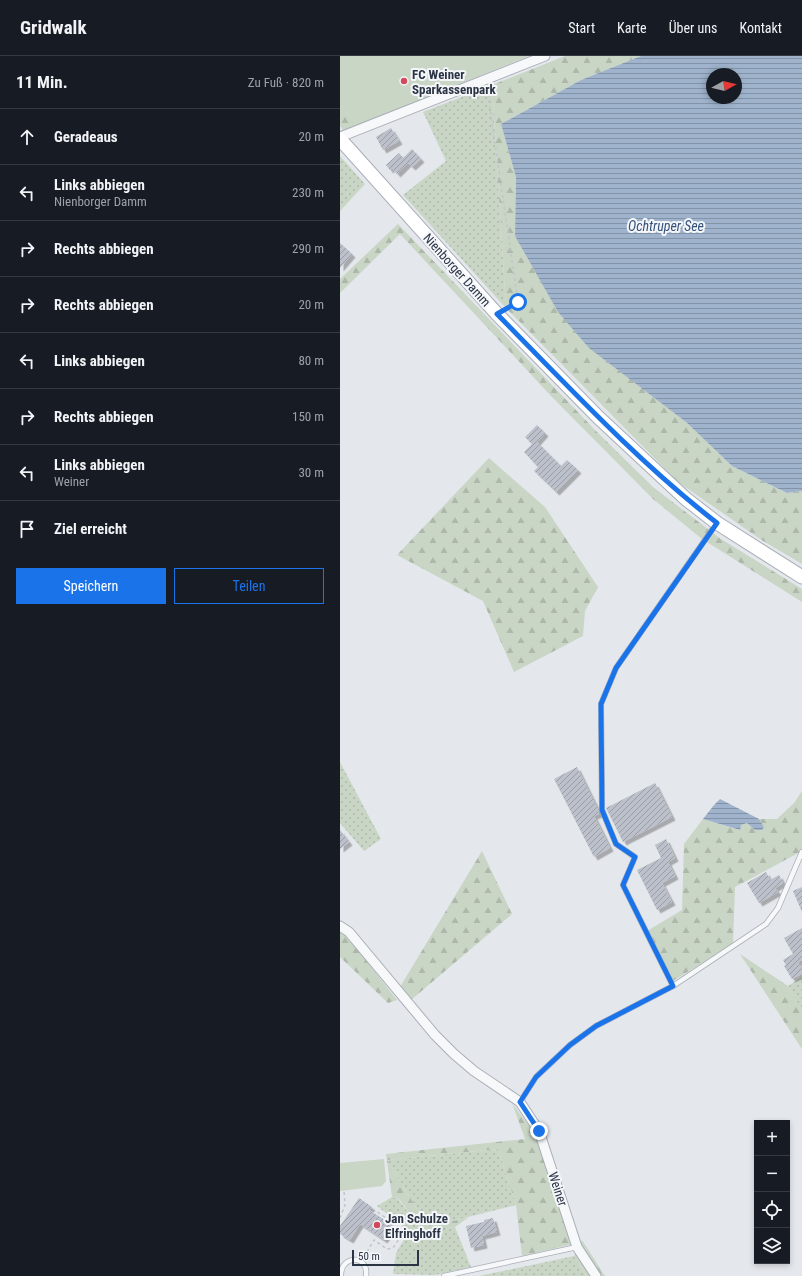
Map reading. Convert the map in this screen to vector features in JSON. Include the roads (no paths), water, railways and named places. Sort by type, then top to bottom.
[{"type":"main road","name":"Nienborger Damm","points":[[340,138],[497,314],[598,417],[686,499],[717,523],[802,577]]},
{"type":"street","points":[[340,138],[545,56]]},
{"type":"street","points":[[340,926],[349,932],[435,1035],[454,1054],[474,1071],[520,1102]]},
{"type":"street","name":"Weiner","points":[[520,1102],[539,1131],[577,1247],[596,1276]]},
{"type":"lane","points":[[673,986],[623,885],[635,857],[616,844],[602,810],[601,704],[616,668],[717,523]]},
{"type":"lane","points":[[520,1102],[536,1077],[570,1045],[596,1026],[673,986],[766,924],[778,908],[802,852]]},
{"type":"lane","points":[[444,1276],[577,1247]]},
{"type":"lane","points":[[341,1275],[341,1269],[347,1261],[356,1260],[361,1262],[364,1266],[367,1276]]},
{"type":"water","name":"Ochtruper See","points":[[641,56],[802,56],[802,491],[787,493],[732,466],[686,422],[589,348],[558,312],[515,236],[516,177],[501,124],[581,80]]},
{"type":"water","points":[[720,799],[759,819],[764,827],[762,830],[755,830],[747,823],[741,825],[740,830],[703,819]]},
{"type":"place","name":"FC Weiner Sparkassenpark","points":[[404,81]]},
{"type":"place","name":"Jan Schulze Elfringhoff","points":[[377,1225]]}]
